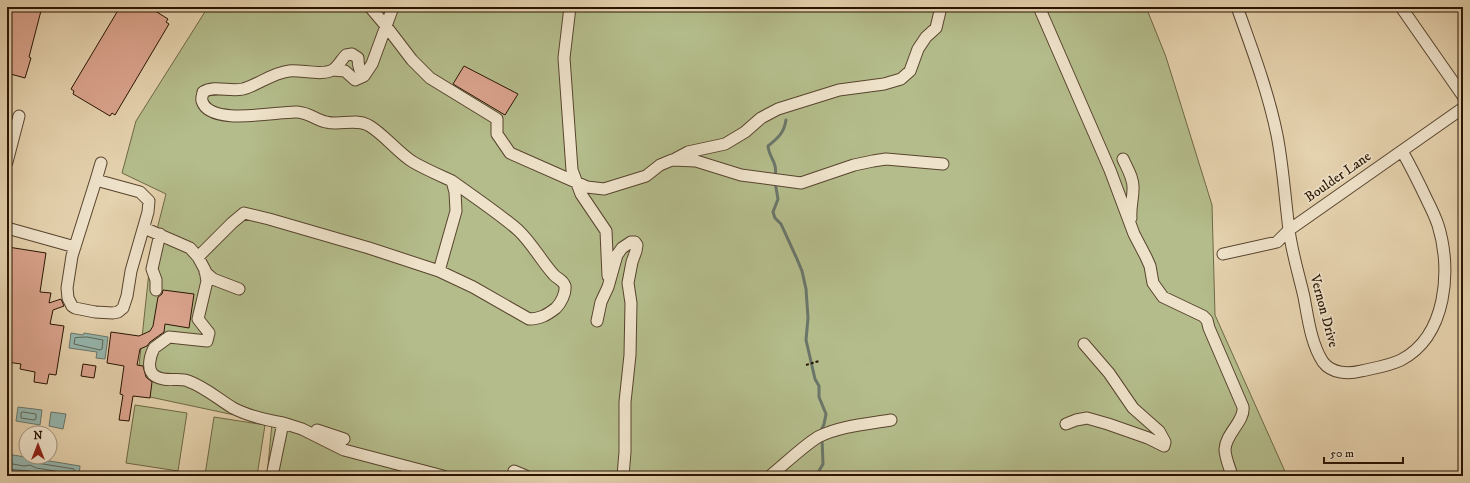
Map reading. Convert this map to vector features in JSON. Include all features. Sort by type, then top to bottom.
[{"type":"street","points":[[370,7],[412,60],[430,78],[497,119],[497,134],[510,153],[576,183],[587,187],[604,189],[646,176],[660,165],[688,152],[730,142],[745,132],[761,118],[778,109],[840,90],[889,83],[901,79],[910,71],[918,49],[926,37],[936,28],[941,7]]},
{"type":"street","points":[[198,257],[232,223],[244,214],[269,219],[439,271],[473,287],[529,319],[537,319],[545,316],[560,304],[565,288],[563,282],[554,275],[519,231],[452,181],[413,162],[368,125],[355,121],[334,123],[325,122],[310,115],[296,112],[262,116],[237,116],[216,113],[207,108],[202,100],[203,92],[208,89],[229,91],[243,89],[288,71],[345,71],[355,80],[364,76],[372,64],[393,7]]},
{"type":"street","points":[[570,7],[564,58],[569,146],[572,170],[576,183],[586,201],[606,231],[608,287]]},
{"type":"street","points":[[1039,7],[1110,170],[1132,226]]},
{"type":"street","name":"Vernon Drive","points":[[1237,7],[1258,66],[1272,113],[1283,170],[1289,230],[1310,329],[1318,352],[1324,363],[1329,368],[1340,372],[1355,373],[1399,361],[1409,355],[1425,339],[1436,318],[1442,300],[1445,272],[1444,247],[1437,222],[1402,150]]},
{"type":"street","points":[[1401,7],[1463,96]]},
{"type":"street","points":[[333,70],[346,55],[352,54],[358,58],[358,66],[364,76]]},
{"type":"street","name":"Boulder Lane","points":[[1223,254],[1277,242],[1289,230],[1463,108]]},
{"type":"street","points":[[7,162],[19,116]]},
{"type":"street","points":[[1123,159],[1134,189],[1130,210],[1132,226],[1134,234],[1150,266],[1153,283],[1163,297],[1203,316],[1207,320],[1209,328],[1243,407],[1242,415],[1226,442],[1225,450],[1232,476]]},
{"type":"street","points":[[672,160],[696,160],[741,175],[801,183],[873,160],[943,164]]},
{"type":"street","points":[[96,180],[140,192],[149,201],[144,228],[131,271],[127,296],[123,308],[118,312],[113,313],[95,312],[75,308],[72,306],[68,298],[67,288],[73,251],[101,163]]},
{"type":"street","points":[[439,271],[456,211],[455,192],[452,181]]},
{"type":"street","points":[[7,228],[73,251]]},
{"type":"street","points":[[144,228],[190,248],[198,257],[205,272],[207,281],[198,319],[209,333],[207,341],[170,337],[160,342],[154,348],[149,362],[151,370],[155,376],[165,380],[186,380],[233,408],[247,414],[283,423],[302,430],[344,450],[443,476]]},
{"type":"street","points":[[156,290],[156,280],[152,269],[160,234]]},
{"type":"street","points":[[597,321],[600,302],[608,287],[617,255],[622,248],[631,242],[635,242],[637,245],[636,251],[630,267],[628,283],[631,303],[630,348],[625,402],[623,476]]},
{"type":"street","points":[[205,272],[213,278],[239,289]]},
{"type":"street","points":[[1066,424],[1087,418],[1148,438],[1164,446],[1165,442],[1159,431],[1133,408],[1109,373],[1084,344]]},
{"type":"street","points":[[770,476],[804,447],[822,436],[848,427],[891,420]]},
{"type":"street","points":[[283,423],[294,424],[344,439]]},
{"type":"street","points":[[272,476],[283,423]]},
{"type":"street","points":[[514,471],[526,476]]},
{"type":"path","points":[[806,365],[819,361]]},
{"type":"green space","points":[[208,7],[1146,7],[1166,57],[1212,205],[1215,315],[1287,476],[267,476],[272,423],[136,394],[151,253],[166,194],[122,173],[136,121]]},
{"type":"green space","points":[[135,405],[187,413],[178,471],[126,463]]},
{"type":"green space","points":[[214,417],[265,425],[257,476],[205,475]]},
{"type":"water","points":[[71,333],[83,335],[84,333],[108,337],[105,359],[96,358],[97,352],[69,348]]},
{"type":"water","points":[[18,407],[42,410],[40,425],[16,421]]},
{"type":"water","points":[[51,412],[66,414],[63,429],[58,428],[58,425],[49,425]]},
{"type":"water","points":[[7,454],[18,456],[18,465],[58,465],[58,462],[80,466],[79,476],[7,476]]},
{"type":"building","points":[[7,7],[42,7],[25,78],[7,73]]},
{"type":"building","points":[[120,7],[149,7],[168,19],[166,22],[169,24],[115,115],[112,113],[110,116],[73,94],[74,91],[71,89]]},
{"type":"building","points":[[464,66],[518,94],[505,115],[453,84]]},
{"type":"building","points":[[8,247],[46,253],[40,292],[51,293],[49,303],[61,299],[64,306],[53,310],[50,324],[64,326],[56,375],[49,374],[47,384],[34,382],[35,372],[20,369],[21,364],[7,362]]},
{"type":"building","points":[[163,290],[194,294],[189,328],[165,324],[164,332],[147,346],[140,349],[137,365],[143,366],[146,377],[152,382],[150,398],[133,396],[129,421],[119,420],[123,395],[120,394],[124,366],[107,363],[111,332],[139,336],[150,331],[153,326],[158,297],[162,294]]},
{"type":"building","points":[[83,364],[96,366],[94,378],[81,376]]},
{"type":"waterway","points":[[775,177],[776,172],[768,146],[780,135],[786,120]]},
{"type":"waterway","points":[[775,182],[778,199],[773,212],[775,218],[781,224],[797,259],[802,271],[806,289],[808,318],[806,340],[815,379],[819,386],[819,397],[826,414],[820,433]]},
{"type":"waterway","points":[[816,476],[823,464],[822,438]]}]
